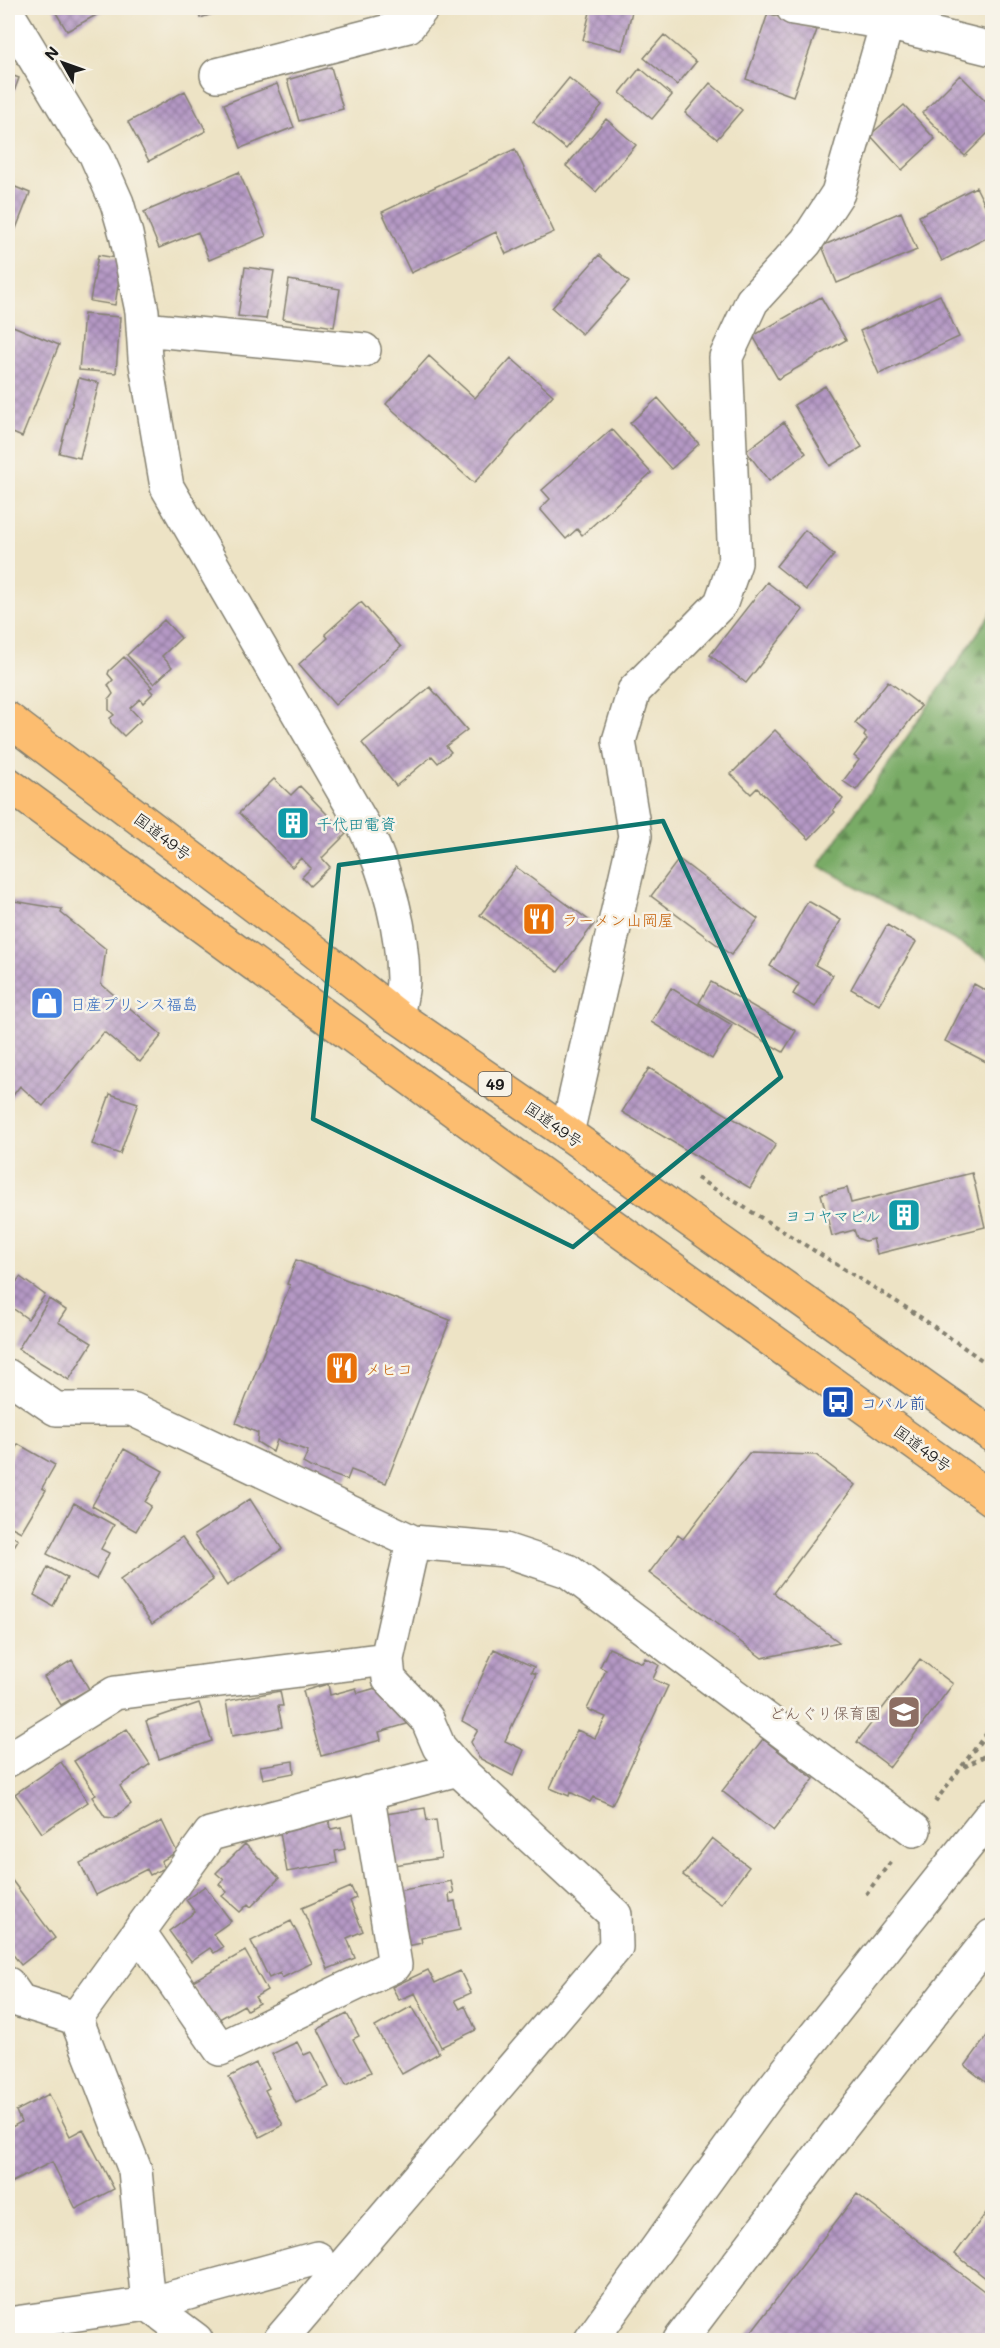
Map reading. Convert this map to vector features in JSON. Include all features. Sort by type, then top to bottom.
[{"type":"highway","name":"国道49号","points":[[8,719],[298,938],[397,1016],[567,1133],[993,1435]]},
{"type":"highway","name":"国道49号","points":[[8,784],[523,1161],[993,1499]]},
{"type":"street","points":[[217,75],[408,26],[422,8]]},
{"type":"street","points":[[793,8],[887,23],[993,49]]},
{"type":"street","points":[[8,14],[81,135],[95,153],[117,203],[142,310],[145,358],[167,487],[366,830],[379,858],[399,936],[403,981],[397,1016]]},
{"type":"street","points":[[567,1133],[635,836],[619,741],[634,691],[721,603],[735,563],[726,357],[752,301],[806,242],[838,193],[887,23]]},
{"type":"street","points":[[143,329],[364,350]]},
{"type":"street","points":[[8,1376],[56,1409],[132,1409],[413,1542],[505,1550],[568,1571],[914,1830]]},
{"type":"street","points":[[280,2340],[616,1947],[615,1915],[458,1769],[439,1747],[427,1719],[389,1679],[387,1659],[413,1542]]},
{"type":"street","points":[[8,1760],[115,1693],[387,1659]]},
{"type":"street","points":[[76,2018],[210,1834],[458,1769]]},
{"type":"street","points":[[139,1932],[220,2049],[395,1965],[367,1792]]},
{"type":"street","points":[[591,2340],[767,2096],[993,1814]]},
{"type":"street","points":[[680,2340],[837,2133],[993,1936]]},
{"type":"street","points":[[8,1984],[20,2001],[76,2018]]},
{"type":"street","points":[[76,2018],[135,2170],[148,2304],[196,2340]]},
{"type":"street","points":[[8,2324],[148,2304],[317,2258]]},
{"type":"path","points":[[693,1175],[910,1310],[993,1367]]},
{"type":"path","points":[[961,1768],[993,1752]]},
{"type":"highlighted area","points":[[663,821],[781,1077],[573,1247],[313,1119],[339,865]]},
{"type":"green space","points":[[992,612],[992,961],[819,866]]},
{"type":"building","points":[[53,8],[109,8],[67,31]]},
{"type":"building","points":[[197,8],[231,8],[200,18]]},
{"type":"building","points":[[591,8],[633,8],[622,50],[583,40]]},
{"type":"building","points":[[768,13],[817,30],[793,96],[746,79]]},
{"type":"building","points":[[664,35],[696,62],[677,85],[644,58]]},
{"type":"building","points":[[331,67],[343,109],[299,121],[287,80]]},
{"type":"building","points":[[640,68],[672,95],[652,119],[620,93]]},
{"type":"building","points":[[8,74],[19,78],[8,108]]},
{"type":"building","points":[[960,75],[992,107],[992,129],[965,156],[922,113]]},
{"type":"building","points":[[569,78],[602,105],[566,149],[533,122]]},
{"type":"building","points":[[710,83],[742,110],[717,139],[685,113]]},
{"type":"building","points":[[277,84],[294,127],[241,148],[224,104]]},
{"type":"building","points":[[185,91],[206,131],[149,161],[128,122]]},
{"type":"building","points":[[904,105],[935,139],[902,170],[870,135]]},
{"type":"building","points":[[606,119],[636,145],[596,192],[566,166]]},
{"type":"building","points":[[515,149],[554,232],[506,254],[496,232],[411,273],[382,212]]},
{"type":"building","points":[[239,172],[266,236],[209,260],[198,232],[159,248],[144,212]]},
{"type":"building","points":[[8,184],[30,193],[8,249]]},
{"type":"building","points":[[976,187],[992,219],[992,235],[942,261],[919,216]]},
{"type":"building","points":[[901,212],[917,250],[837,283],[822,246]]},
{"type":"building","points":[[98,255],[122,259],[115,305],[90,301]]},
{"type":"building","points":[[599,255],[629,282],[582,334],[552,308]]},
{"type":"building","points":[[245,267],[274,271],[266,319],[238,316]]},
{"type":"building","points":[[289,280],[340,289],[334,327],[283,319]]},
{"type":"building","points":[[940,295],[959,337],[879,374],[860,331]]},
{"type":"building","points":[[821,297],[846,340],[778,379],[753,336]]},
{"type":"building","points":[[84,314],[120,317],[116,373],[79,370]]},
{"type":"building","points":[[8,324],[59,345],[22,437],[8,431]]},
{"type":"building","points":[[429,356],[475,398],[511,358],[553,395],[474,483],[386,404]]},
{"type":"building","points":[[79,378],[99,383],[80,458],[59,453]]},
{"type":"building","points":[[825,386],[862,447],[830,466],[794,405]]},
{"type":"building","points":[[658,398],[699,444],[671,469],[630,423]]},
{"type":"building","points":[[784,422],[806,453],[769,481],[746,451]]},
{"type":"building","points":[[612,429],[651,473],[582,535],[577,529],[566,539],[540,509],[550,499],[542,490]]},
{"type":"building","points":[[805,530],[834,555],[806,590],[776,566]]},
{"type":"building","points":[[767,582],[803,610],[746,683],[710,655]]},
{"type":"building","points":[[361,602],[401,647],[335,705],[299,664],[328,638],[325,634]]},
{"type":"building","points":[[164,620],[181,638],[162,656],[172,667],[154,684],[127,655]]},
{"type":"building","points":[[124,657],[152,687],[149,689],[153,693],[143,703],[140,699],[130,708],[141,720],[124,736],[111,723],[110,718],[114,715],[109,710],[109,699],[113,694],[108,685],[113,680],[108,674]]},
{"type":"building","points":[[888,681],[921,706],[856,790],[843,781],[859,760],[854,756],[867,739],[864,736],[866,732],[855,723]]},
{"type":"building","points":[[430,687],[467,730],[446,746],[451,752],[438,763],[432,756],[396,786],[362,743]]},
{"type":"building","points":[[775,730],[843,799],[833,810],[835,812],[809,839],[757,788],[751,794],[731,774]]},
{"type":"building","name":"千代田電資","points":[[274,779],[291,795],[300,786],[346,834],[322,858],[330,867],[310,886],[302,877],[311,868],[301,858],[292,867],[239,813]]},
{"type":"building","points":[[679,859],[758,919],[731,955],[651,896]]},
{"type":"building","points":[[516,867],[594,924],[558,972],[480,915]]},
{"type":"building","points":[[8,900],[62,909],[61,913],[106,949],[101,984],[162,1035],[140,1062],[104,1032],[43,1106],[20,1086],[8,1102]]},
{"type":"building","points":[[808,901],[841,920],[815,965],[833,975],[815,1007],[793,994],[799,984],[770,966]]},
{"type":"building","points":[[887,925],[916,942],[879,1005],[851,989]]},
{"type":"building","points":[[711,982],[796,1031],[783,1052],[699,1003]]},
{"type":"building","points":[[974,984],[992,994],[992,1065],[945,1041]]},
{"type":"building","points":[[671,988],[732,1025],[712,1059],[651,1022]]},
{"type":"building","points":[[649,1068],[776,1144],[750,1188],[622,1112]]},
{"type":"building","points":[[110,1094],[138,1103],[120,1154],[92,1144]]},
{"type":"building","name":"ヨコヤマビル","points":[[972,1173],[985,1227],[877,1254],[873,1239],[865,1241],[857,1238],[854,1230],[832,1236],[821,1194],[847,1188],[851,1203]]},
{"type":"building","points":[[296,1260],[450,1320],[386,1483],[351,1470],[347,1480],[310,1467],[303,1463],[308,1451],[277,1440],[273,1452],[257,1442],[258,1433],[236,1423],[290,1285],[287,1284]]},
{"type":"building","points":[[20,1277],[45,1295],[28,1319],[8,1305],[13,1297],[8,1293]]},
{"type":"building","points":[[49,1299],[66,1310],[58,1322],[92,1343],[69,1380],[18,1349]]},
{"type":"building","points":[[18,1444],[55,1465],[42,1488],[46,1490],[21,1532],[8,1525],[8,1463]]},
{"type":"building","points":[[124,1449],[163,1471],[145,1502],[151,1506],[136,1531],[92,1506]]},
{"type":"building","points":[[749,1453],[816,1455],[855,1485],[774,1593],[839,1642],[762,1658],[649,1573],[678,1535],[683,1539]]},
{"type":"building","points":[[250,1499],[282,1549],[227,1586],[194,1535]]},
{"type":"building","points":[[74,1503],[114,1525],[101,1549],[109,1553],[96,1579],[47,1554]]},
{"type":"building","points":[[8,1533],[18,1540],[8,1556]]},
{"type":"building","points":[[182,1537],[213,1580],[152,1624],[120,1580]]},
{"type":"building","points":[[48,1567],[67,1578],[53,1606],[34,1595]]},
{"type":"building","points":[[609,1648],[642,1663],[645,1658],[659,1665],[653,1679],[668,1686],[612,1805],[593,1797],[590,1802],[570,1792],[569,1796],[550,1788],[577,1730],[595,1738],[606,1717],[587,1709],[606,1670],[600,1667]]},
{"type":"building","points":[[494,1649],[534,1667],[531,1672],[536,1674],[505,1741],[524,1750],[513,1776],[479,1758],[471,1742],[478,1730],[462,1721]]},
{"type":"building","points":[[920,1659],[953,1684],[890,1767],[857,1742]]},
{"type":"building","points":[[72,1660],[89,1689],[61,1705],[44,1677]]},
{"type":"building","points":[[328,1684],[330,1695],[356,1688],[358,1693],[383,1686],[386,1700],[400,1697],[407,1724],[379,1732],[381,1740],[321,1756],[303,1691]]},
{"type":"building","points":[[280,1691],[283,1706],[278,1706],[282,1727],[232,1736],[226,1701]]},
{"type":"building","points":[[199,1703],[212,1741],[159,1759],[146,1721]]},
{"type":"building","points":[[127,1729],[150,1764],[120,1786],[131,1804],[114,1818],[105,1817],[92,1797],[96,1795],[74,1761]]},
{"type":"building","points":[[763,1739],[814,1779],[773,1831],[722,1791]]},
{"type":"building","points":[[293,1761],[294,1773],[263,1779],[260,1766]]},
{"type":"building","points":[[61,1762],[88,1802],[42,1833],[15,1794]]},
{"type":"building","points":[[425,1808],[427,1821],[436,1820],[441,1858],[387,1866],[379,1815]]},
{"type":"building","points":[[329,1818],[331,1829],[341,1827],[345,1849],[335,1851],[337,1863],[287,1872],[279,1827]]},
{"type":"building","points":[[162,1821],[177,1852],[161,1861],[165,1868],[150,1875],[147,1869],[96,1895],[80,1863]]},
{"type":"building","points":[[712,1838],[749,1867],[721,1904],[683,1875]]},
{"type":"building","points":[[245,1844],[279,1878],[251,1907],[248,1904],[240,1912],[222,1896],[227,1892],[219,1884],[224,1880],[216,1873]]},
{"type":"building","points":[[8,1875],[55,1938],[21,1965],[8,1948]]},
{"type":"building","points":[[451,1881],[454,1893],[449,1894],[450,1902],[455,1901],[460,1930],[421,1938],[422,1943],[407,1946],[397,1891]]},
{"type":"building","points":[[205,1886],[231,1921],[213,1934],[223,1947],[214,1953],[210,1948],[191,1961],[169,1931],[195,1912],[186,1900]]},
{"type":"building","points":[[351,1887],[356,1898],[350,1901],[363,1931],[347,1938],[355,1958],[328,1969],[302,1908]]},
{"type":"building","points":[[291,1921],[312,1963],[282,1978],[280,1973],[269,1978],[251,1941]]},
{"type":"building","points":[[245,1951],[267,1990],[255,1997],[259,2003],[247,2010],[244,2005],[214,2022],[191,1982]]},
{"type":"building","points":[[428,1970],[435,1983],[460,1971],[471,1993],[455,2000],[460,2009],[465,2006],[476,2030],[441,2047],[415,1993],[399,2000],[392,1987]]},
{"type":"building","points":[[412,2006],[439,2053],[402,2074],[375,2027]]},
{"type":"building","points":[[347,2014],[359,2036],[353,2039],[371,2072],[346,2085],[318,2029]]},
{"type":"building","points":[[992,2029],[992,2087],[965,2066]]},
{"type":"building","points":[[297,2042],[304,2055],[311,2052],[329,2087],[296,2103],[272,2054]]},
{"type":"building","points":[[256,2063],[269,2088],[265,2090],[283,2125],[260,2137],[229,2077]]},
{"type":"building","points":[[49,2094],[70,2136],[83,2129],[114,2189],[76,2209],[52,2162],[8,2184],[8,2129],[21,2122],[16,2111]]},
{"type":"building","points":[[857,2194],[992,2297],[992,2337],[990,2340],[745,2340]]},
{"type":"building","points":[[992,2205],[992,2283],[955,2254]]},
{"type":"place","name":"千代田電資","points":[[293,823]]},
{"type":"place","name":"ラーメン山岡屋","points":[[539,919]]},
{"type":"place","name":"日産プリンス福島","points":[[47,1003]]},
{"type":"place","name":"ヨコヤマビル","points":[[904,1215]]},
{"type":"place","name":"メヒコ","points":[[342,1368]]},
{"type":"place","name":"コパル前","points":[[838,1402]]},
{"type":"place","name":"どんぐり保育園","points":[[904,1712]]}]
